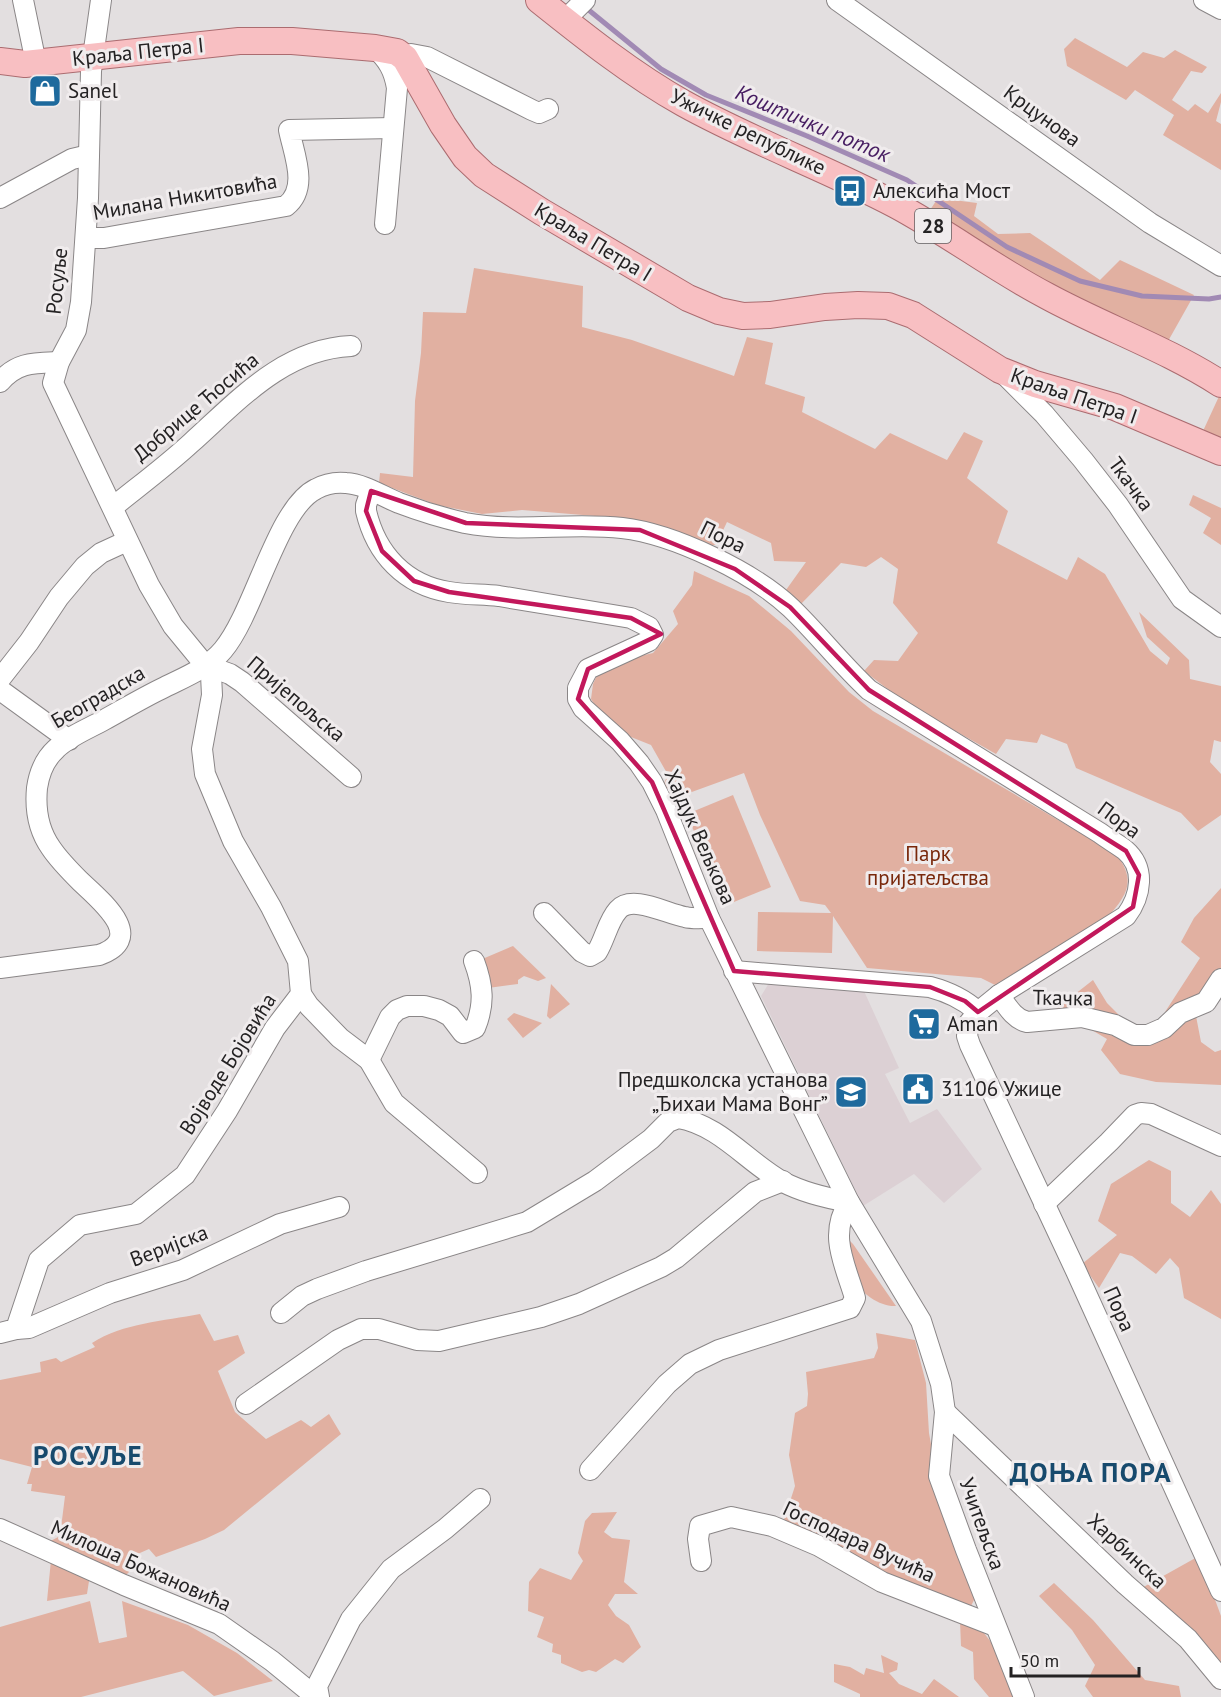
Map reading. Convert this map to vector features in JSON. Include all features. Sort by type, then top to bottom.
[{"type":"main road","name":"Ужичке републике","points":[[539,0],[574,10],[683,103],[894,204],[1013,278],[1202,372],[1221,384]]},
{"type":"main road","name":"Краља Петра I","points":[[0,61],[20,64],[36,63],[239,41],[292,41],[397,52],[405,58],[448,133],[465,157],[484,175],[687,298],[719,311],[743,316],[770,315],[858,304],[888,306],[913,315],[1000,370],[1035,384],[1115,407],[1221,452]]},
{"type":"street","points":[[23,0],[36,63]]},
{"type":"street","name":"Росуље","points":[[100,0],[93,56],[83,290],[78,321],[54,377],[55,389],[113,507],[127,541],[173,626],[206,665]]},
{"type":"street","name":"Крцунова","points":[[837,0],[1150,224],[1221,266]]},
{"type":"street","points":[[1204,0],[1221,9]]},
{"type":"street","points":[[375,48],[388,61],[395,74],[397,88],[385,224]]},
{"type":"street","points":[[405,58],[411,54],[427,57],[532,110],[539,113],[548,109]]},
{"type":"street","name":"Милана Никитовића","points":[[86,238],[104,238],[286,206],[294,200],[299,179],[289,130],[393,128]]},
{"type":"street","points":[[0,198],[72,159],[89,155]]},
{"type":"street","name":"Добрице Ћосића","points":[[113,507],[168,463],[273,371],[300,357],[335,347],[351,346]]},
{"type":"street","points":[[0,382],[8,372],[21,366],[59,362]]},
{"type":"street","name":"Ткачка","points":[[1000,370],[1044,414],[1083,460],[1118,505],[1182,599],[1221,627]]},
{"type":"street","name":"Београдска","points":[[0,968],[99,955],[114,948],[120,937],[117,920],[111,911],[61,861],[49,846],[39,824],[36,794],[41,772],[55,750],[69,740],[206,665],[220,654],[245,617],[280,536],[302,499],[314,489],[347,483],[371,491]]},
{"type":"street","name":"Хајдук Вељкова","points":[[371,491],[366,511],[382,551],[401,572],[414,581],[449,592],[497,596],[631,618],[649,627],[653,635],[649,641],[588,669],[578,688],[578,699],[583,708],[620,741],[639,763],[651,782],[666,810],[709,918],[849,1202]]},
{"type":"street","name":"Пора","points":[[371,491],[409,506],[466,523],[624,528],[659,536],[702,552],[776,595],[869,690],[1126,851],[1137,868],[1139,883],[1137,898],[1126,916],[999,995],[978,1012],[969,1023],[967,1036],[1221,1591]]},
{"type":"street","points":[[0,679],[29,642],[59,597],[85,566],[101,553],[127,541]]},
{"type":"street","name":"Пријепољска","points":[[206,665],[230,674],[242,682],[351,777]]},
{"type":"street","name":"Војводе Бојовића","points":[[8,1331],[39,1260],[80,1225],[136,1214],[185,1175],[227,1112],[275,1028],[301,994],[297,962],[271,907],[232,841],[205,774],[202,749],[213,686],[206,665]]},
{"type":"street","points":[[0,690],[69,740]]},
{"type":"street","points":[[544,913],[582,952],[590,956],[597,952],[615,913],[625,905],[634,903],[685,917],[709,918]]},
{"type":"street","points":[[369,1060],[390,1017],[397,1010],[407,1006],[424,1006],[450,1016],[458,1030],[463,1033],[475,1028],[482,1006],[483,992],[474,961]]},
{"type":"street","points":[[734,971],[930,987],[966,1001],[978,1012]]},
{"type":"street","name":"Ткачка","points":[[999,995],[1014,1016],[1021,1021],[1082,1017],[1115,1025],[1134,1035],[1148,1035],[1164,1028],[1180,1013],[1213,1006],[1221,979]]},
{"type":"street","points":[[301,994],[309,1006],[340,1038],[369,1060],[394,1103],[477,1173]]},
{"type":"street","points":[[1044,1204],[1135,1115],[1141,1113],[1151,1114],[1221,1146]]},
{"type":"street","points":[[281,1313],[302,1296],[327,1285],[527,1222],[595,1181],[651,1139],[668,1122],[678,1118],[706,1126],[783,1181],[817,1197],[849,1202],[841,1215],[838,1232],[839,1246],[855,1298],[850,1308],[719,1350],[690,1364],[667,1384],[590,1470]]},
{"type":"street","points":[[246,1404],[338,1340],[361,1329],[379,1329],[417,1340],[439,1341],[541,1317],[579,1304],[676,1258],[755,1192],[783,1181]]},
{"type":"street","name":"Учитељска","points":[[849,1202],[921,1321],[941,1384],[945,1412],[939,1476],[1024,1697]]},
{"type":"street","name":"Веријска","points":[[8,1331],[29,1328],[110,1293],[183,1270],[280,1224],[339,1207]]},
{"type":"street","name":"Харбинска","points":[[945,1412],[1117,1576],[1188,1639],[1221,1679]]},
{"type":"street","points":[[318,1697],[317,1686],[351,1619],[391,1569],[480,1499]]},
{"type":"street","name":"Господара Вучића","points":[[701,1561],[698,1539],[700,1527],[731,1517],[772,1526],[819,1546],[882,1582],[995,1626]]},
{"type":"street","name":"Милоша Божановића","points":[[0,1528],[124,1585],[219,1624],[318,1697]]},
{"type":"highlighted area","points":[[371,491],[466,523],[640,530],[735,569],[790,607],[869,690],[1126,851],[1139,875],[1133,907],[978,1012],[965,1001],[930,987],[734,971],[652,782],[578,699],[588,669],[661,634],[631,618],[449,592],[414,581],[382,551],[366,511]]},
{"type":"shaded area","name":"Предшколска установа „Ђихаи Мама Вонг”","points":[[769,983],[864,991],[899,1068],[885,1074],[910,1123],[937,1109],[982,1169],[944,1203],[914,1174],[863,1206],[761,996]]},
{"type":"green space","points":[[1075,38],[1127,67],[1143,52],[1164,58],[1175,50],[1207,67],[1202,73],[1191,71],[1172,100],[1188,111],[1195,104],[1208,113],[1221,93],[1216,121],[1221,124],[1221,170],[1163,135],[1174,115],[1135,90],[1126,100],[1067,66],[1064,49]]},
{"type":"green space","points":[[938,198],[977,203],[974,216],[998,234],[1030,233],[1100,280],[1120,260],[1194,295],[1167,343],[1085,304],[1000,256],[930,210]]},
{"type":"green space","points":[[474,268],[583,286],[582,327],[632,340],[734,376],[747,337],[773,343],[765,384],[805,397],[802,412],[875,449],[890,433],[947,460],[964,432],[983,441],[967,478],[1008,511],[997,543],[1067,580],[1078,557],[1105,574],[1150,651],[1167,665],[1170,658],[1147,637],[1139,612],[1189,660],[1190,679],[1221,686],[1221,742],[1214,740],[1210,762],[1221,774],[1221,815],[1198,831],[1181,813],[1076,768],[1067,744],[1041,734],[1037,743],[1006,739],[996,754],[906,703],[864,671],[874,660],[898,661],[918,633],[893,603],[898,569],[881,557],[866,567],[841,563],[801,604],[786,590],[806,562],[774,561],[771,543],[727,522],[716,545],[707,545],[632,519],[522,510],[482,514],[437,505],[379,483],[380,473],[413,477],[415,401],[423,312],[466,313]]},
{"type":"green space","points":[[1221,392],[1221,440],[1203,431]]},
{"type":"green space","points":[[1193,495],[1221,508],[1221,545],[1203,533],[1211,518],[1189,505]]},
{"type":"green space","name":"Парк пријатељства","points":[[694,571],[749,596],[791,631],[849,692],[873,711],[1116,854],[1128,880],[1124,895],[1114,910],[1107,918],[995,985],[981,978],[867,968],[833,916],[832,953],[757,951],[758,912],[831,913],[825,905],[800,901],[760,815],[744,773],[667,801],[662,787],[668,775],[651,745],[621,733],[606,722],[591,699],[593,684],[599,671],[615,662],[653,653],[678,624],[673,611],[692,585]]},
{"type":"green space","points":[[733,795],[771,887],[724,906],[687,814]]},
{"type":"green space","points":[[1221,888],[1221,982],[1200,999],[1165,1012],[1200,958],[1181,942],[1194,918]]},
{"type":"green space","points":[[513,946],[546,978],[538,981],[524,976],[518,980],[518,984],[488,988],[480,960]]},
{"type":"green space","points":[[1093,980],[1107,1003],[1135,1031],[1196,1016],[1201,1042],[1215,1052],[1221,1050],[1221,1085],[1156,1082],[1120,1074],[1101,1050],[1107,1039],[1056,1009]]},
{"type":"green space","points":[[551,984],[570,1004],[550,1019],[547,1016]]},
{"type":"green space","points":[[514,1013],[542,1023],[523,1038],[507,1019]]},
{"type":"green space","points":[[1149,1160],[1171,1171],[1171,1203],[1190,1217],[1211,1190],[1221,1204],[1221,1319],[1184,1298],[1179,1268],[1170,1258],[1156,1274],[1132,1256],[1120,1253],[1099,1288],[1082,1264],[1117,1235],[1098,1221],[1111,1184]]},
{"type":"green space","points":[[845,1236],[896,1306],[878,1302],[857,1285],[850,1269]]},
{"type":"green space","points":[[200,1314],[214,1341],[238,1335],[245,1353],[218,1371],[235,1412],[266,1439],[301,1420],[311,1427],[329,1414],[341,1434],[224,1530],[156,1557],[149,1549],[133,1556],[133,1568],[127,1574],[118,1574],[47,1543],[60,1536],[65,1496],[31,1491],[32,1484],[27,1484],[32,1467],[0,1459],[0,1380],[41,1372],[40,1362],[56,1358],[61,1362],[95,1347],[92,1343],[117,1331]]},
{"type":"green space","points":[[876,1333],[915,1340],[926,1383],[929,1433],[941,1500],[975,1598],[971,1606],[966,1609],[883,1573],[783,1523],[795,1486],[789,1455],[795,1413],[807,1406],[806,1372],[874,1358],[878,1348]]},
{"type":"green space","points":[[617,1512],[604,1532],[612,1538],[630,1540],[624,1582],[638,1594],[615,1594],[608,1605],[616,1616],[629,1625],[641,1647],[623,1663],[615,1659],[596,1672],[589,1670],[582,1672],[561,1663],[561,1655],[552,1652],[553,1644],[537,1637],[544,1617],[528,1611],[529,1582],[540,1568],[571,1580],[583,1561],[578,1553],[585,1521],[592,1513]]},
{"type":"green space","points":[[1199,1556],[1221,1616],[1221,1673],[1140,1589]]},
{"type":"green space","points":[[51,1560],[89,1581],[87,1594],[47,1601]]},
{"type":"green space","points":[[1054,1583],[1093,1620],[1145,1680],[1179,1686],[1181,1697],[1093,1697],[1085,1686],[1095,1665],[1072,1630],[1039,1596]]},
{"type":"green space","points":[[90,1601],[99,1643],[127,1637],[122,1601],[188,1625],[237,1653],[273,1681],[214,1696],[183,1671],[81,1697],[0,1697],[0,1627]]},
{"type":"green space","points":[[960,1621],[984,1633],[994,1646],[1016,1697],[989,1697],[974,1679],[973,1652],[961,1646]]},
{"type":"green space","points":[[881,1655],[898,1663],[897,1670],[889,1673],[899,1684],[922,1694],[934,1679],[959,1697],[860,1697],[860,1694],[834,1682],[834,1664],[850,1667],[864,1675],[866,1668],[884,1673]]},
{"type":"waterway","name":"Коштички поток","points":[[585,7],[661,69],[706,95],[907,180],[1007,247],[1080,281],[1142,296],[1209,299],[1221,297]]},
{"type":"place","name":"Sanel","points":[[45,91]]},
{"type":"place","name":"Алексића Мост","points":[[850,191]]},
{"type":"place","name":"Aman","points":[[924,1024]]},
{"type":"place","name":"31106 Ужице","points":[[918,1089]]},
{"type":"place","name":"Предшколска установа „Ђихаи Мама Вонг”","points":[[851,1092]]},
{"type":"district","name":"РОСУЉЕ","points":[[88,1456]]},
{"type":"district","name":"ДОЊА ПОРА","points":[[1091,1473]]}]
